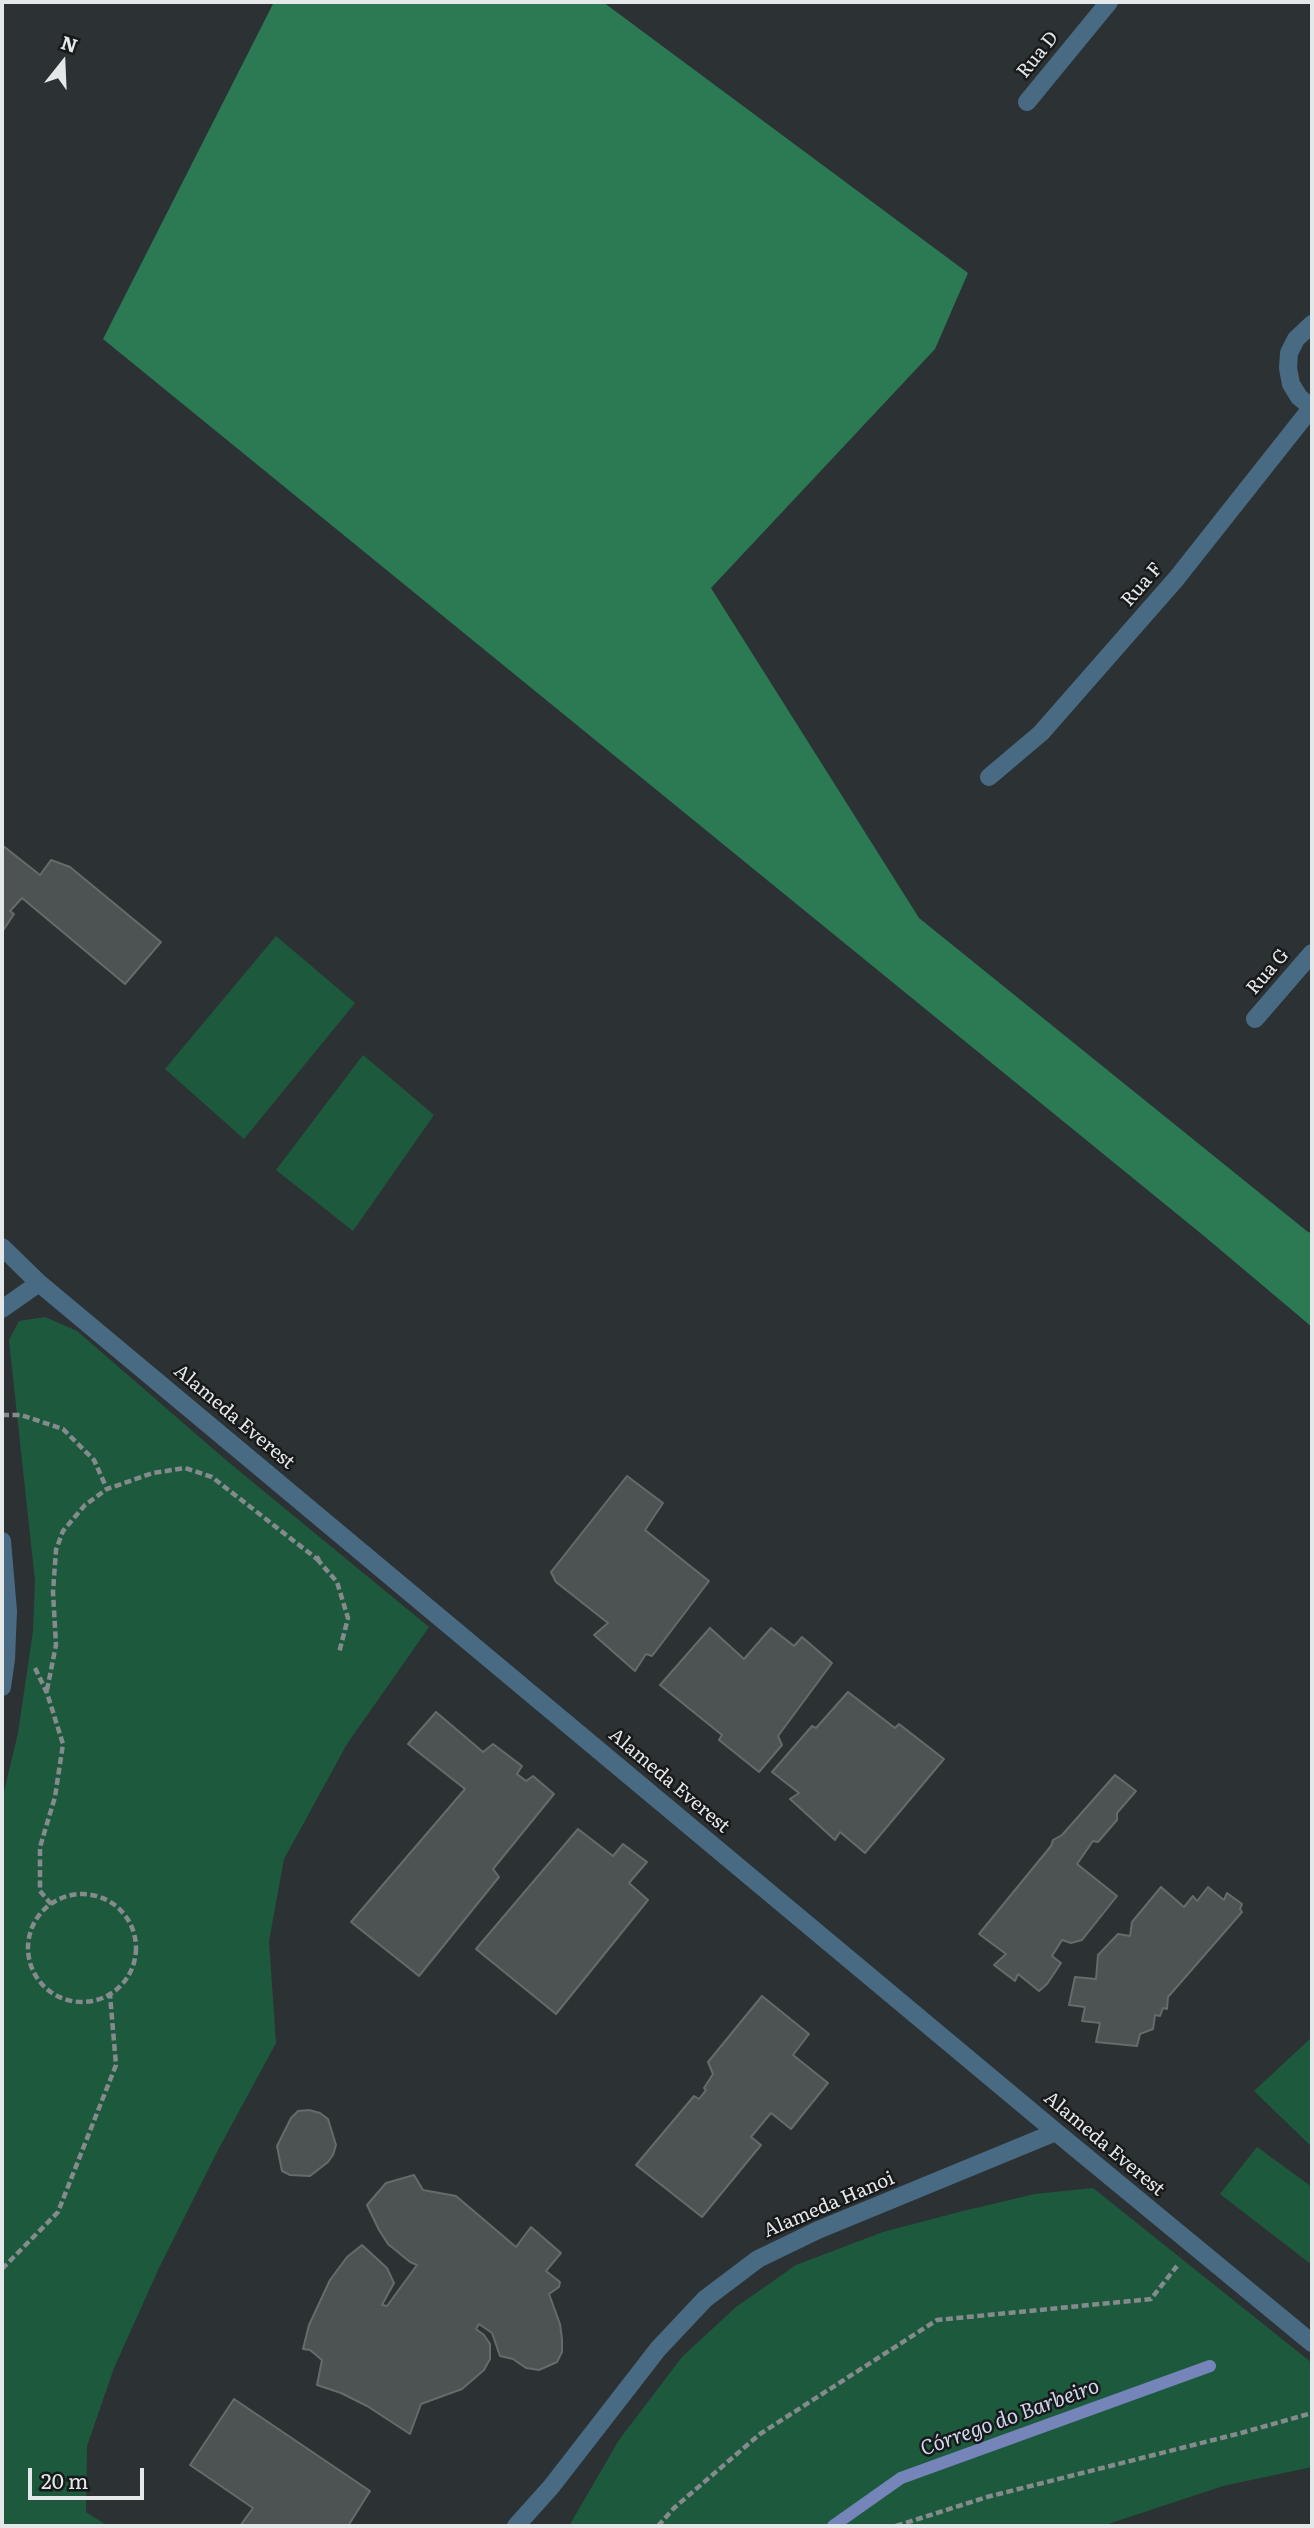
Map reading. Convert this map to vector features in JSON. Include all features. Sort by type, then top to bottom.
[{"type":"street","name":"Rua D","points":[[1027,102],[1108,2]]},
{"type":"street","points":[[1312,324],[1296,339],[1289,354],[1287,368],[1295,391],[1312,407]]},
{"type":"street","name":"Rua F","points":[[989,777],[1041,733],[1175,579],[1312,407]]},
{"type":"street","name":"Rua G","points":[[1255,1020],[1312,953]]},
{"type":"street","name":"Alameda Everest","points":[[2,1247],[39,1283],[1312,2343]]},
{"type":"street","points":[[2,1309],[39,1283]]},
{"type":"street","points":[[2,1541],[8,1611],[2,1687]]},
{"type":"street","name":"Alameda Hanoi","points":[[516,2526],[551,2487],[658,2349],[705,2299],[758,2259],[818,2230],[1056,2132]]},
{"type":"path","points":[[2,1415],[21,1415],[63,1429],[94,1460],[107,1489]]},
{"type":"path","points":[[47,1692],[56,1645],[53,1592],[56,1550],[63,1531],[85,1505],[107,1489],[153,1473],[185,1468],[212,1478],[317,1559],[337,1582],[348,1618],[339,1653]]},
{"type":"path","points":[[317,1559],[347,1540]]},
{"type":"path","points":[[30,1658],[47,1692],[63,1745],[55,1797],[40,1847],[40,1891],[51,1904]]},
{"type":"path","points":[[84,1894],[117,1906],[128,1919],[135,1935],[136,1953],[132,1969],[123,1984],[110,1995],[92,2001],[74,2001],[57,1996],[37,1977],[32,1969],[28,1951],[30,1933],[38,1917],[51,1904],[67,1896],[84,1894]]},
{"type":"path","points":[[2,2269],[58,2212],[116,2064],[110,1995]]},
{"type":"path","points":[[658,2526],[674,2508],[760,2434],[937,2320],[1151,2299],[1194,2245]]},
{"type":"path","points":[[896,2526],[988,2497],[1312,2413]]},
{"type":"green space","points":[[274,2],[603,2],[968,273],[935,349],[711,588],[919,918],[1312,1233],[1312,1327],[1204,1236],[103,339]]},
{"type":"green space","points":[[276,936],[355,1003],[244,1139],[165,1069]]},
{"type":"green space","points":[[363,1055],[434,1115],[353,1231],[276,1170]]},
{"type":"green space","points":[[45,1317],[77,1331],[227,1461],[429,1627],[347,1744],[284,1859],[269,1941],[276,2043],[159,2268],[114,2368],[87,2446],[86,2512],[108,2526],[2,2526],[2,1800],[18,1733],[33,1631],[35,1581],[9,1340],[19,1321]]},
{"type":"green space","points":[[1312,2037],[1312,2147],[1254,2091]]},
{"type":"green space","points":[[1257,2147],[1312,2187],[1312,2265],[1220,2194]]},
{"type":"green space","points":[[1093,2188],[1312,2363],[1312,2467],[1223,2486],[1102,2526],[569,2526],[619,2440],[682,2357],[736,2307],[796,2265],[883,2232],[963,2211],[1035,2194]]},
{"type":"building","points":[[2,845],[40,875],[51,860],[70,867],[161,942],[125,984],[22,898],[10,911],[14,914],[2,932]]},
{"type":"building","points":[[627,1476],[663,1503],[645,1530],[709,1581],[652,1656],[646,1654],[635,1671],[594,1635],[608,1623],[556,1582],[551,1572]]},
{"type":"building","points":[[710,1628],[744,1659],[771,1628],[794,1646],[802,1637],[832,1663],[778,1736],[782,1745],[759,1772],[719,1740],[722,1735],[660,1685]]},
{"type":"building","points":[[848,1692],[895,1728],[899,1724],[944,1759],[865,1853],[840,1832],[835,1840],[790,1799],[799,1793],[772,1772],[812,1726],[816,1728]]},
{"type":"building","points":[[436,1712],[483,1752],[493,1744],[522,1766],[517,1774],[526,1781],[533,1776],[554,1794],[493,1869],[499,1877],[419,1976],[351,1922],[465,1789],[408,1744]]},
{"type":"building","points":[[1115,1775],[1136,1791],[1117,1813],[1117,1820],[1098,1842],[1093,1841],[1077,1864],[1117,1896],[1082,1940],[1071,1943],[1062,1940],[1052,1956],[1061,1963],[1039,1991],[1018,1974],[1015,1981],[994,1965],[1006,1954],[979,1934],[1051,1846],[1053,1840],[1062,1835]]},
{"type":"building","points":[[578,1829],[613,1856],[623,1844],[647,1862],[629,1883],[648,1900],[556,2014],[476,1949]]},
{"type":"building","points":[[1161,1887],[1184,1907],[1193,1896],[1197,1901],[1208,1887],[1224,1900],[1227,1893],[1242,1904],[1242,1912],[1168,1997],[1167,2009],[1163,2008],[1160,2016],[1155,2015],[1153,2029],[1140,2034],[1137,2046],[1096,2042],[1100,2023],[1082,2021],[1085,2007],[1069,2005],[1075,1977],[1096,1979],[1098,1955],[1118,1934],[1130,1936],[1132,1922]]},
{"type":"building","points":[[762,1996],[809,2034],[793,2055],[828,2083],[791,2129],[771,2113],[751,2137],[761,2145],[702,2217],[636,2165],[694,2096],[699,2099],[706,2090],[704,2088],[713,2074],[708,2062]]},
{"type":"building","points":[[309,2110],[328,2119],[336,2145],[328,2162],[310,2176],[290,2175],[282,2171],[277,2146],[291,2118],[298,2111]]},
{"type":"building","points":[[414,2175],[423,2190],[456,2196],[516,2247],[531,2227],[561,2253],[546,2271],[560,2282],[559,2287],[549,2294],[560,2324],[562,2352],[557,2362],[539,2370],[526,2368],[513,2359],[500,2356],[492,2333],[479,2324],[476,2329],[490,2344],[490,2359],[484,2370],[462,2389],[421,2404],[410,2434],[367,2406],[317,2385],[322,2360],[310,2350],[303,2349],[309,2325],[330,2280],[347,2257],[362,2245],[387,2268],[394,2283],[382,2305],[387,2306],[417,2265],[388,2244],[367,2205],[386,2183]]},
{"type":"building","points":[[234,2399],[370,2491],[348,2526],[240,2526],[253,2508],[190,2465]]},
{"type":"waterway","name":"Córrego do Barbeiro","points":[[833,2526],[901,2478],[1210,2366]]}]
